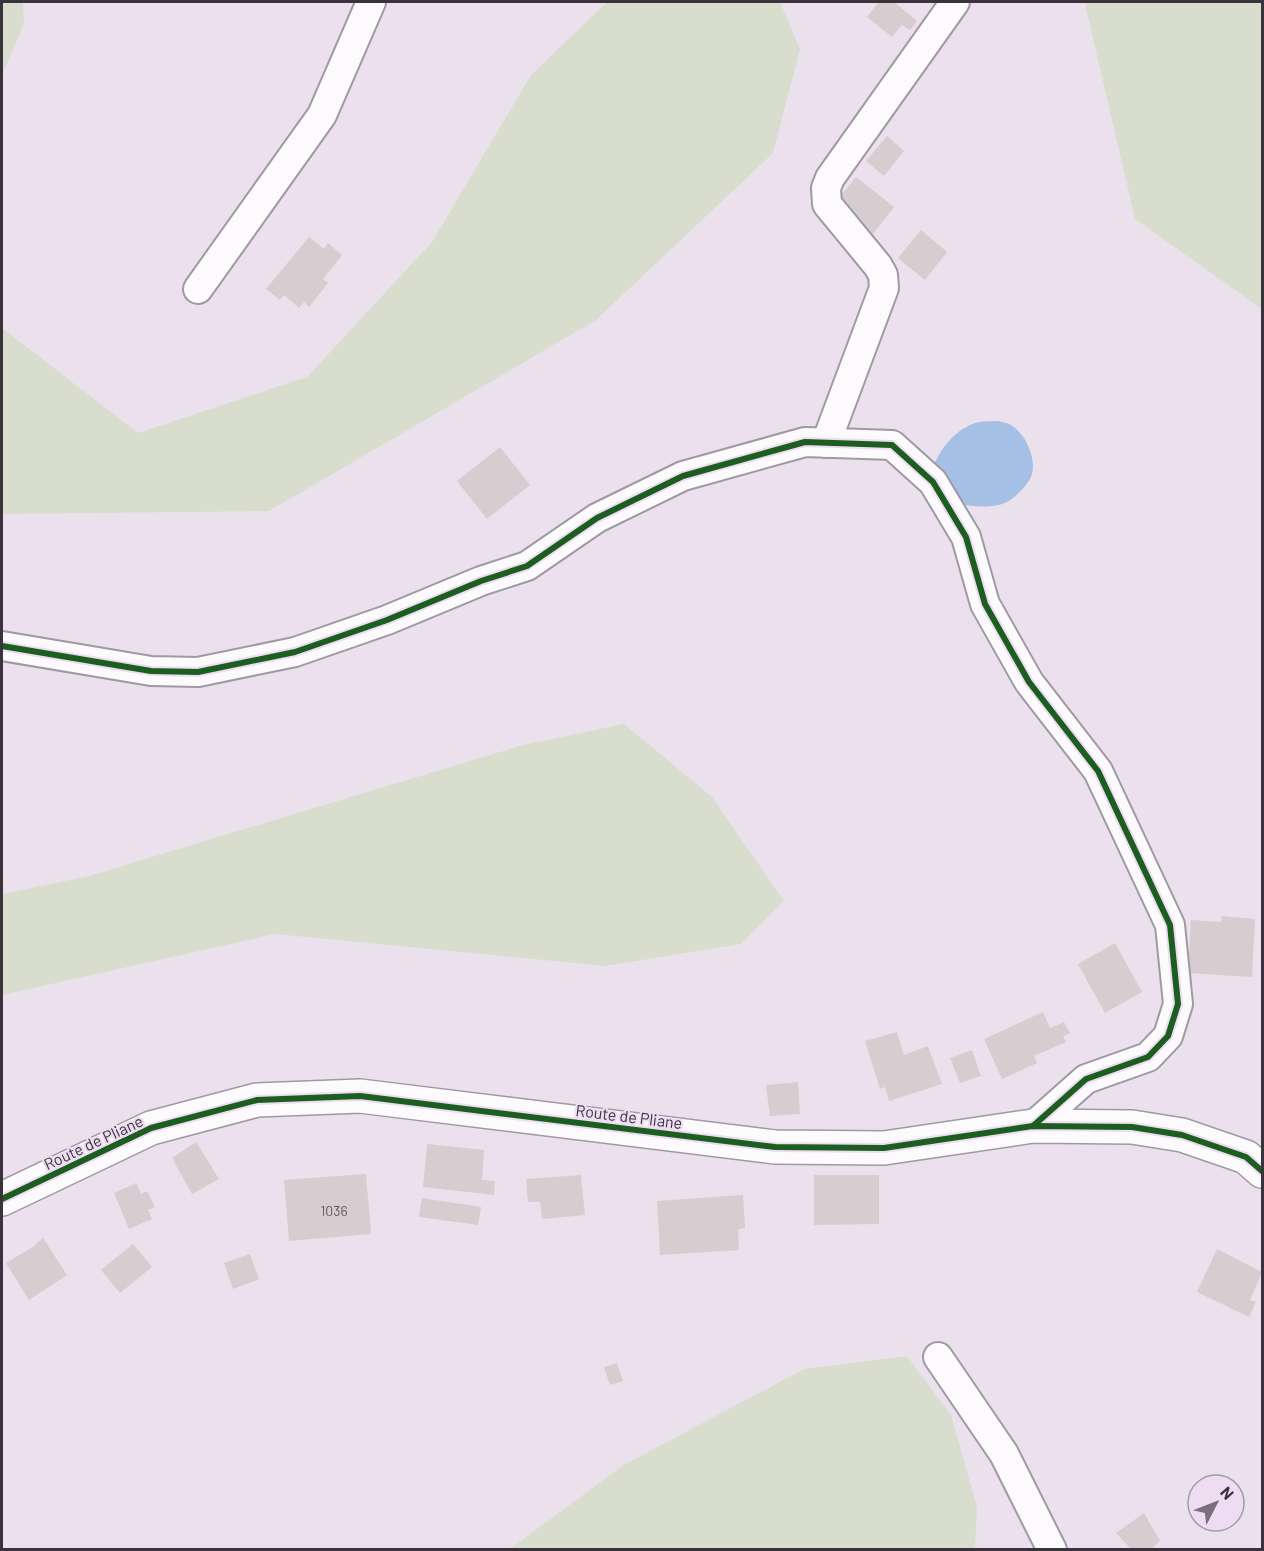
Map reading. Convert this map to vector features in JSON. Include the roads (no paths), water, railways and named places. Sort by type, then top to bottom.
[{"type":"street","points":[[198,289],[322,115],[371,2]]},
{"type":"street","points":[[826,442],[884,288],[883,275],[878,266],[827,204],[826,188],[830,178],[955,2]]},
{"type":"street","points":[[2,646],[151,671],[198,672],[295,652],[387,620],[482,581],[527,566],[597,519],[683,476],[805,442],[892,445],[933,482],[966,537],[985,604],[1029,682],[1098,771],[1170,925],[1178,1004],[1168,1036],[1148,1058],[1086,1079],[1033,1126]]},
{"type":"street","name":"Route de Pliane","points":[[2,1199],[151,1128],[257,1100],[360,1096],[775,1147],[884,1148],[1033,1126],[1132,1127],[1182,1136],[1246,1157],[1263,1171]]},
{"type":"street","points":[[938,1357],[1004,1454],[1052,1550]]},
{"type":"water","points":[[998,421],[1007,423],[1016,429],[1029,447],[1033,461],[1030,478],[1018,494],[1007,502],[994,506],[952,502],[932,471],[943,448],[956,434],[971,425]]}]
